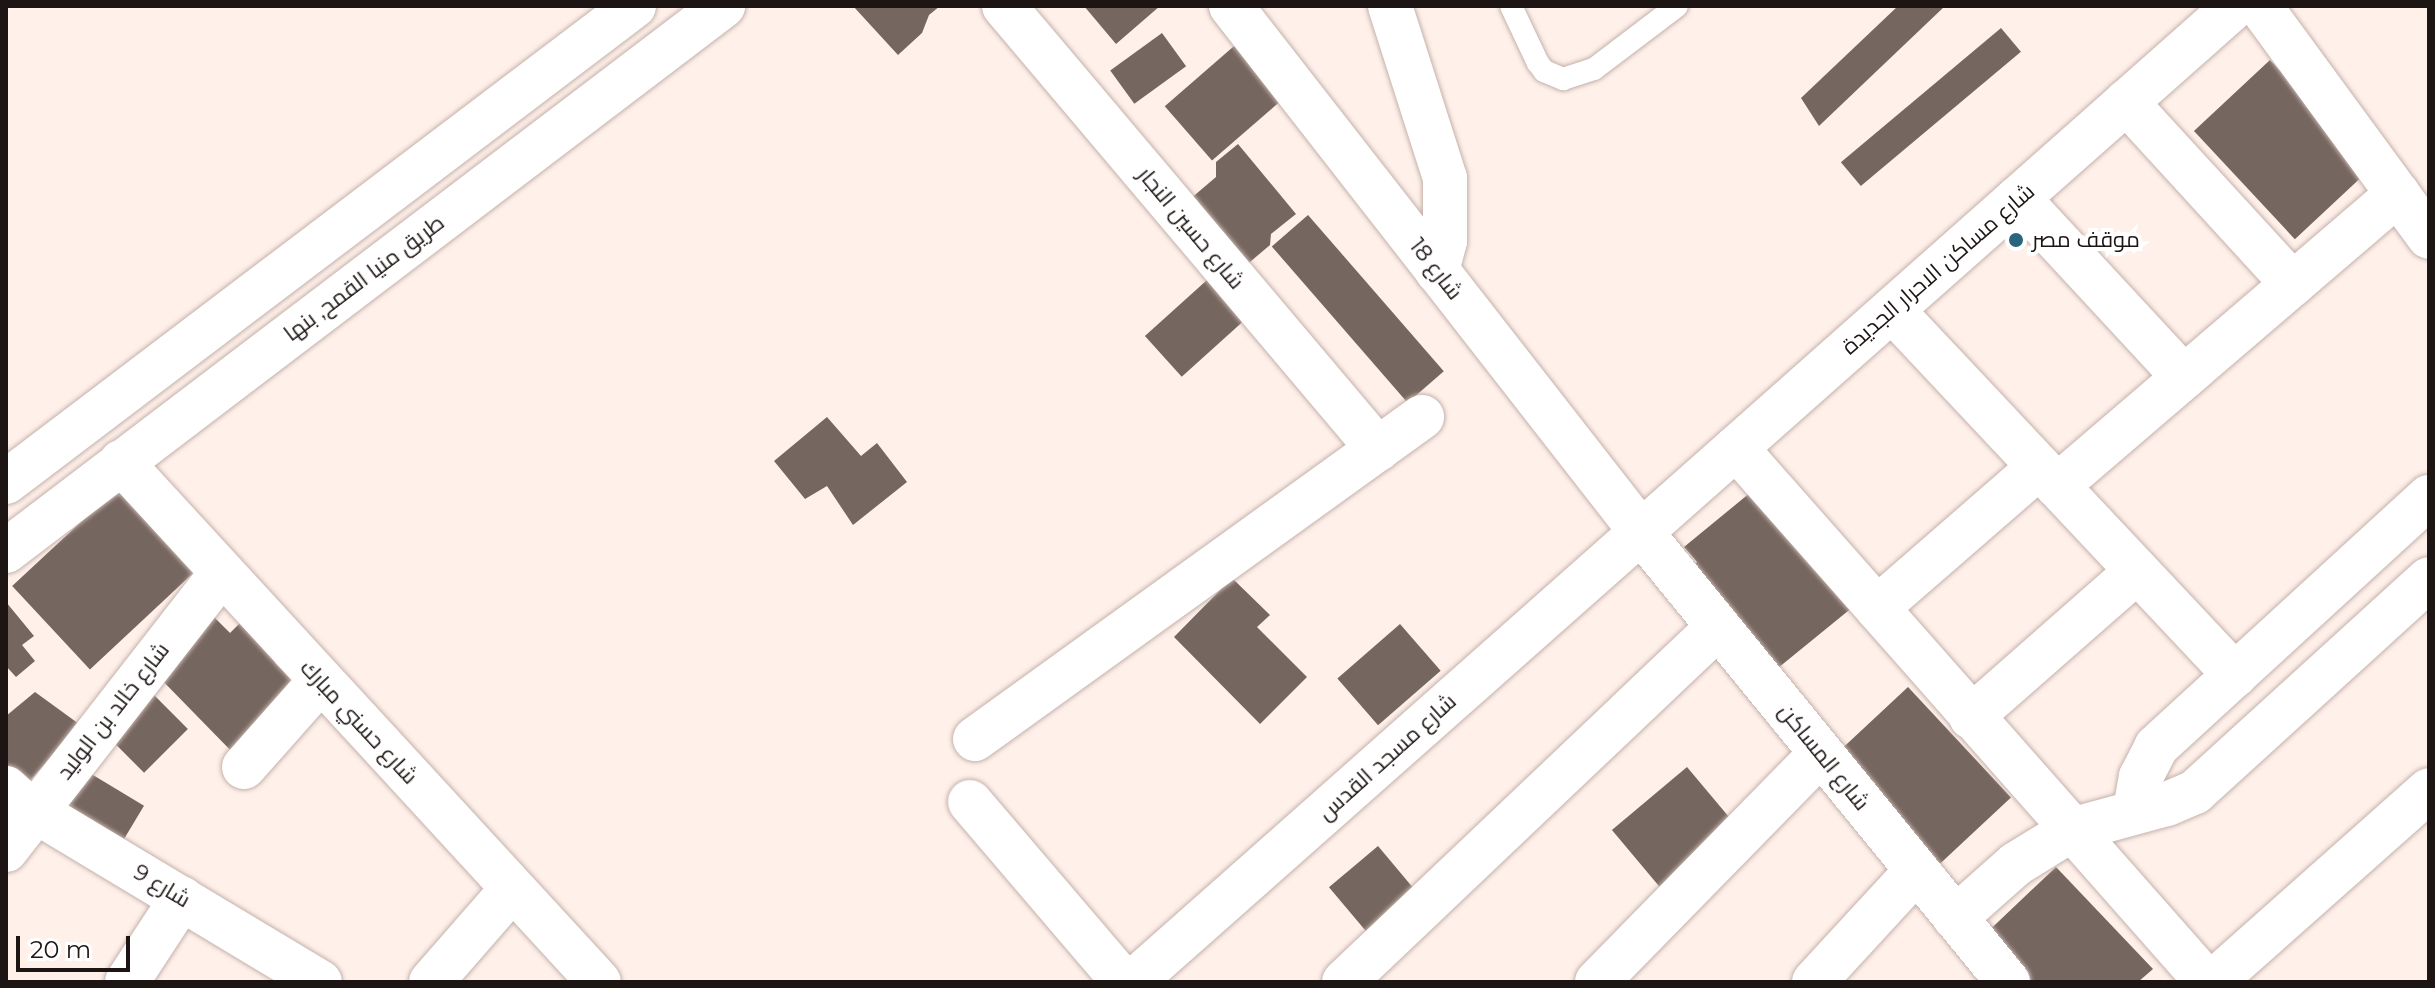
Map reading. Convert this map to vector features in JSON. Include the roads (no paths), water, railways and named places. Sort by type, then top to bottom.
[{"type":"main road","points":[[6,482],[634,6]]},
{"type":"main road","name":"طريق منيا القمح, بنها","points":[[6,551],[723,6]]},
{"type":"main road","name":"شارع حسين النجار","points":[[1004,6],[1378,449]]},
{"type":"main road","name":"شارع 18","points":[[1231,6],[1641,532]]},
{"type":"main road","points":[[1390,6],[1445,178],[1445,241],[1437,271]]},
{"type":"main road","name":"شارع مساكن الاحرار الجديدة","points":[[1641,532],[2235,6]]},
{"type":"main road","points":[[2260,6],[2429,237]]},
{"type":"main road","points":[[2126,102],[2293,284]]},
{"type":"main road","points":[[1877,608],[2184,377],[2398,194]]},
{"type":"main road","points":[[2018,198],[2184,377]]},
{"type":"main road","points":[[1892,310],[2235,675]]},
{"type":"main road","points":[[975,739],[1422,417]]},
{"type":"main road","points":[[1736,448],[2207,982]]},
{"type":"main road","name":"شارع حسني مبارك","points":[[121,462],[599,982]]},
{"type":"main road","points":[[2135,810],[2141,777],[2156,747],[2429,497]]},
{"type":"main road","name":"شارع المساكن","points":[[1641,532],[2006,981]]},
{"type":"main road","name":"شارع مسجد القدس","points":[[1133,982],[1641,532]]},
{"type":"main road","points":[[1971,717],[2137,571]]},
{"type":"main road","name":"شارع خالد بن الوليد","points":[[6,850],[20,799],[222,573]]},
{"type":"main road","points":[[1955,918],[2016,864],[2071,830],[2135,810],[2167,804],[2195,792],[2427,586]]},
{"type":"main road","points":[[1344,982],[1718,627]]},
{"type":"main road","points":[[244,767],[321,680]]},
{"type":"main road","points":[[1597,982],[1821,753]]},
{"type":"main road","points":[[2213,982],[2429,790]]},
{"type":"main road","name":"شارع 9","points":[[20,799],[320,982]]},
{"type":"main road","points":[[970,802],[1124,982]]},
{"type":"main road","points":[[1814,982],[1917,870]]},
{"type":"main road","points":[[440,979],[512,889]]},
{"type":"main road","points":[[127,982],[182,898]]},
{"type":"lane","points":[[1511,6],[1538,63],[1544,71],[1563,79],[1594,69],[1677,6]]},
{"type":"place","name":"موقف مصر","points":[[2016,240]]}]
